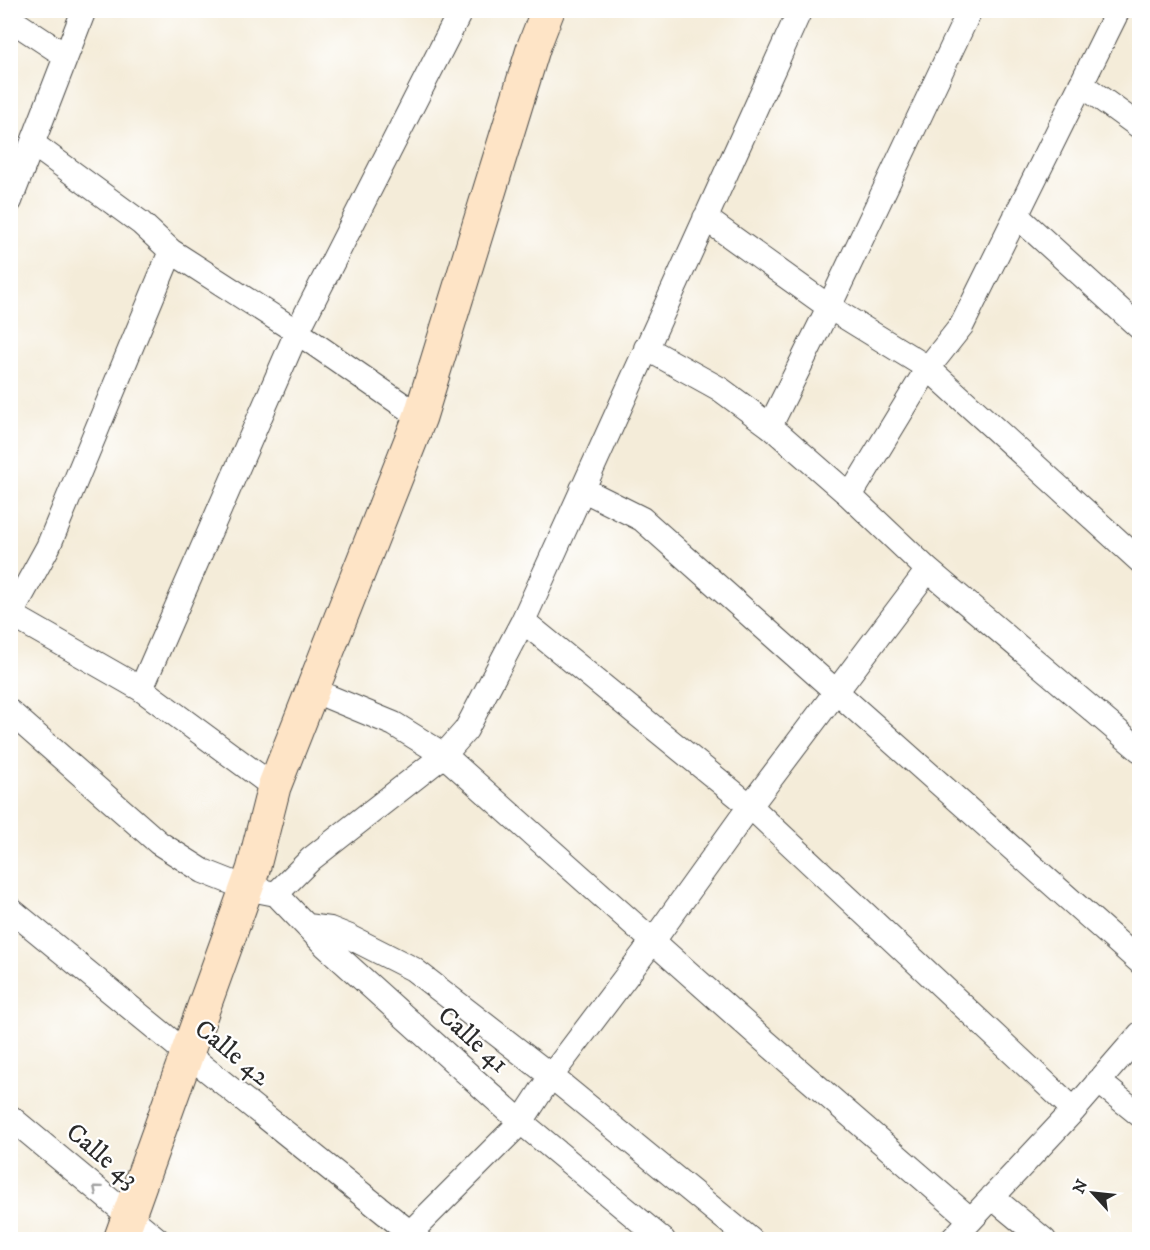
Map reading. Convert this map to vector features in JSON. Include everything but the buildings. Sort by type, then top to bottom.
[{"type":"street","points":[[10,201],[84,10]]},
{"type":"street","points":[[141,689],[297,332],[461,10]]},
{"type":"street","points":[[261,891],[253,870],[274,787],[420,417],[534,46],[548,10]]},
{"type":"street","points":[[125,1228],[186,1053],[261,891],[311,859],[444,755],[466,730],[522,621],[800,10]]},
{"type":"street","points":[[770,426],[970,10]]},
{"type":"street","points":[[850,496],[928,368],[962,325],[1118,10]]},
{"type":"street","points":[[10,19],[66,56]]},
{"type":"street","points":[[1081,84],[1140,127]]},
{"type":"street","points":[[33,144],[141,223],[171,250],[297,332],[420,417]]},
{"type":"street","points":[[1016,215],[1140,328]]},
{"type":"street","points":[[705,218],[829,307],[928,368],[1140,561]]},
{"type":"street","points":[[171,250],[48,547],[11,615],[141,689],[274,787]]},
{"type":"street","points":[[646,348],[720,389],[770,426],[850,496],[928,570],[1140,750]]},
{"type":"street","points":[[582,489],[642,519],[1140,962]]},
{"type":"street","points":[[411,1237],[521,1122],[551,1076],[653,941],[750,806],[928,570]]},
{"type":"street","points":[[522,621],[750,806],[1074,1110]]},
{"type":"street","points":[[312,690],[394,724],[444,755],[766,1042],[971,1220]]},
{"type":"street","points":[[10,712],[159,843],[203,871],[261,891]]},
{"type":"street","name":"Calle 41","points":[[261,891],[308,926],[325,945],[521,1122],[663,1239]]},
{"type":"street","name":"Calle 42","points":[[10,909],[411,1237]]},
{"type":"street","points":[[308,926],[330,929],[412,969],[551,1076],[751,1239]]},
{"type":"street","points":[[952,1239],[1074,1110],[1140,1034]]},
{"type":"street","points":[[1098,1081],[1140,1115]]},
{"type":"street","name":"Calle 43","points":[[10,1117],[125,1228],[158,1239]]},
{"type":"street","points":[[992,1197],[1044,1239]]}]
